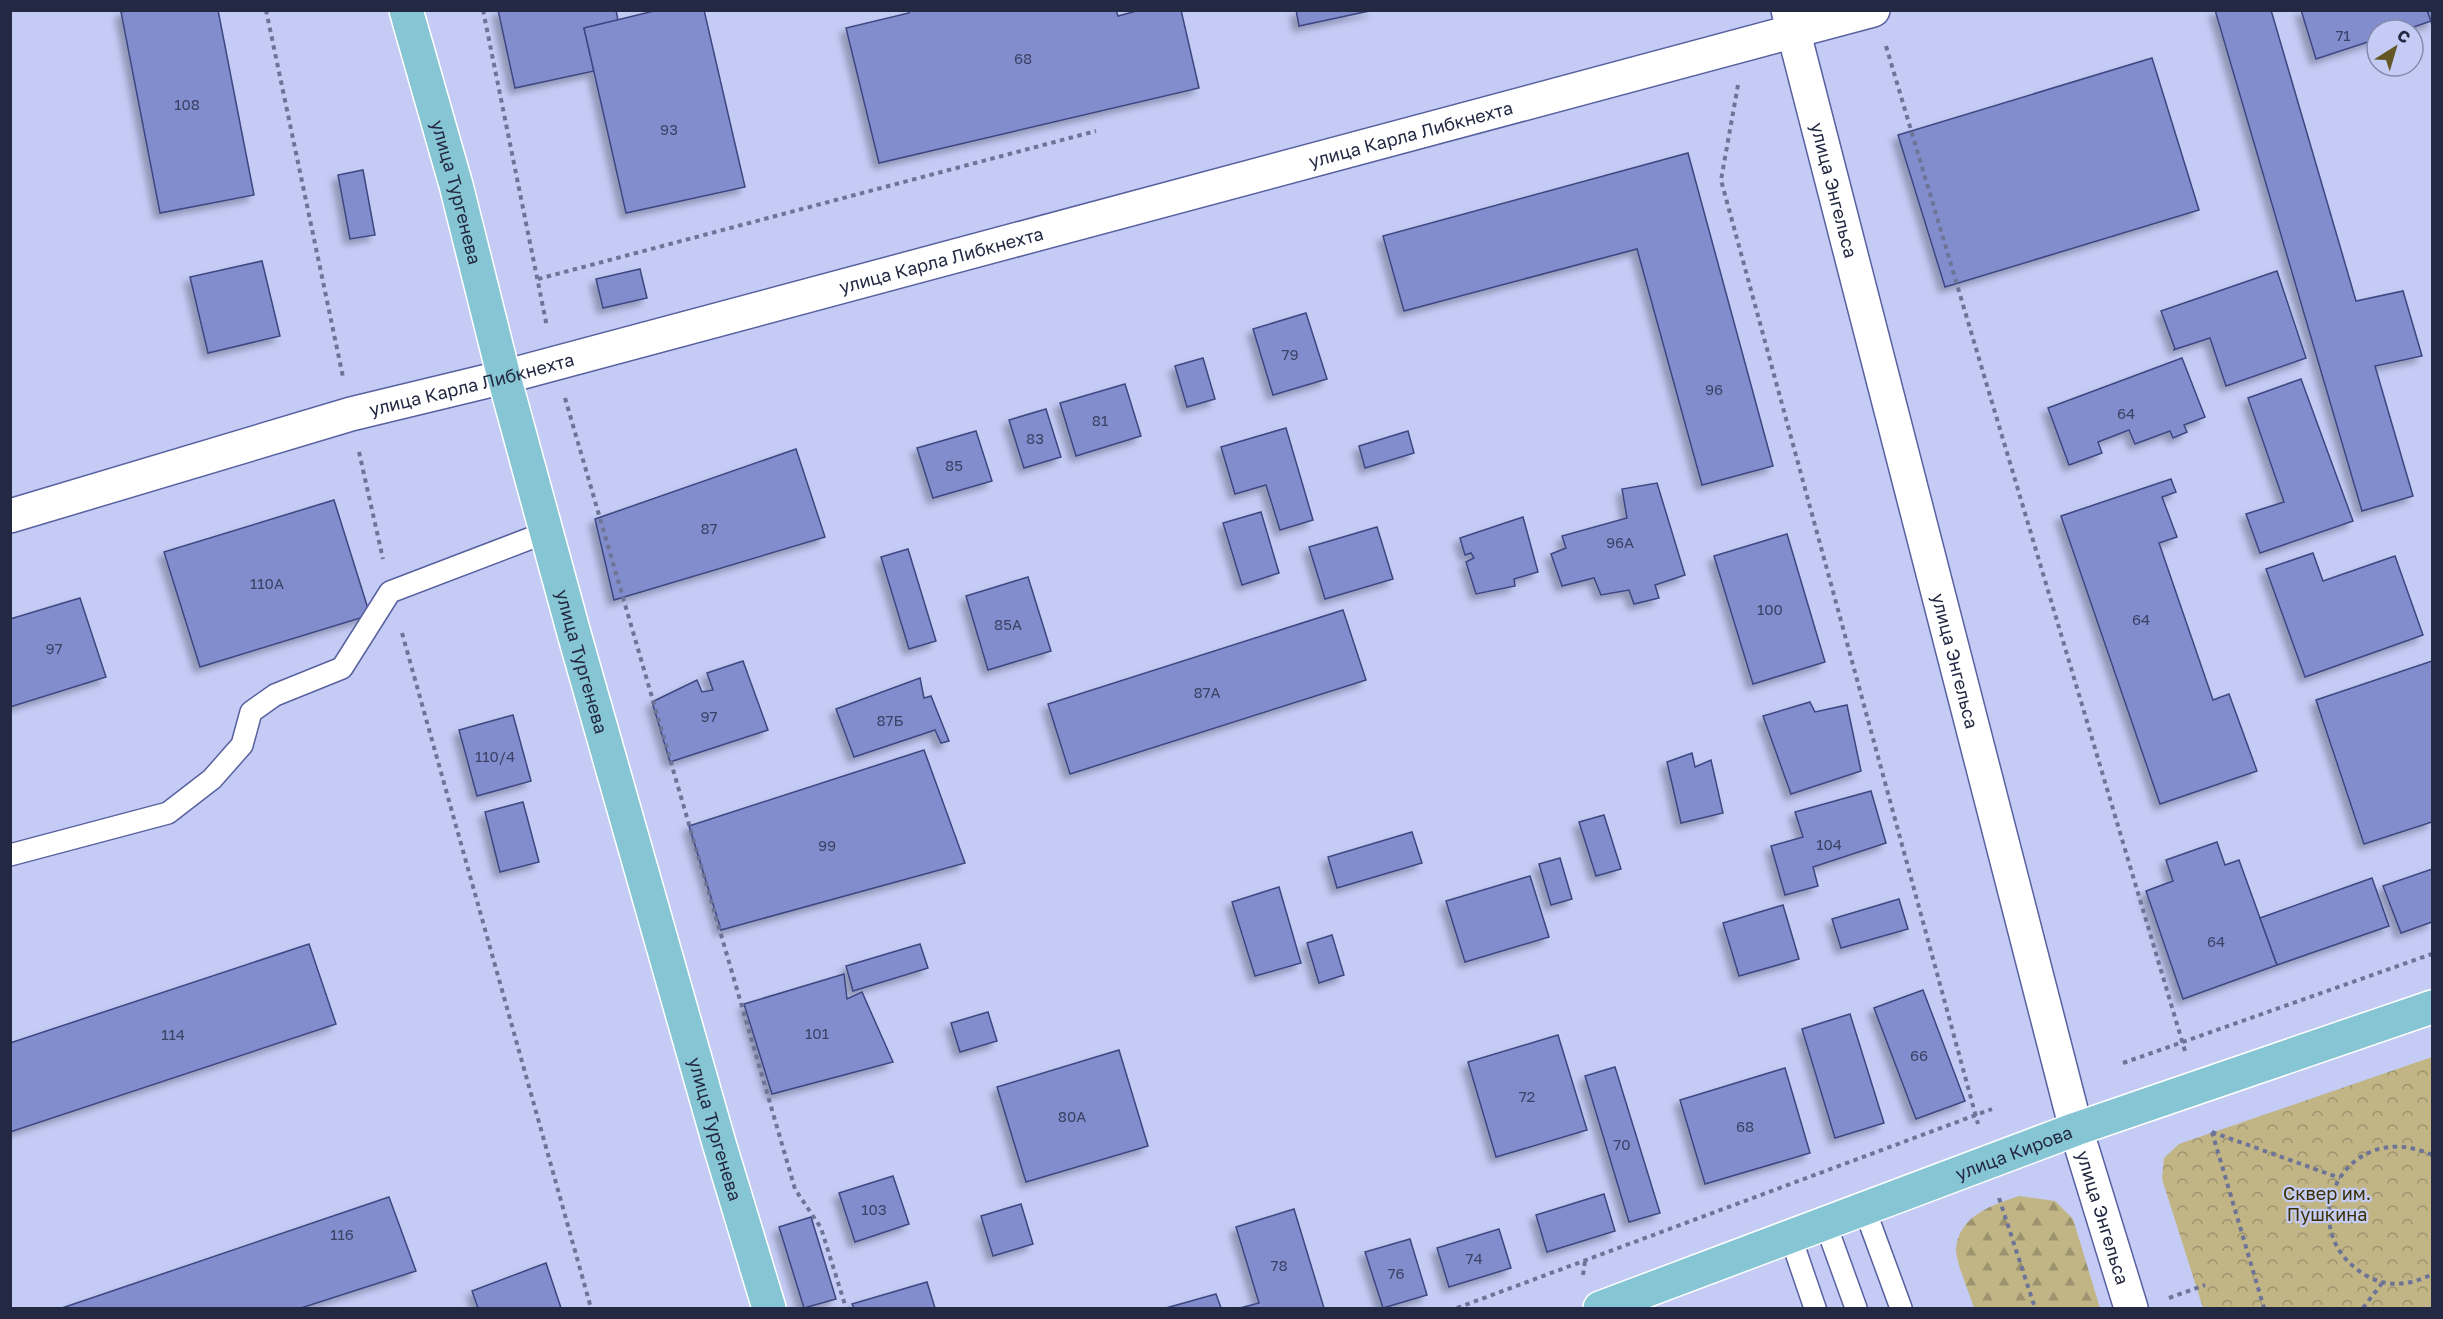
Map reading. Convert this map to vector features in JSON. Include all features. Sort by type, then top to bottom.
[{"type":"main road","name":"улица Тургенева","points":[[406,10],[456,185],[504,376],[547,532],[716,1132],[769,1308]]},
{"type":"main road","name":"улица Кирова","points":[[1600,1308],[1826,1225],[2076,1129],[2433,1008]]},
{"type":"street","name":"улица Карла Либкнехта","points":[[10,516],[351,414],[555,363],[1745,45],[1791,21],[1873,10]]},
{"type":"street","name":"улица Энгельса","points":[[1791,21],[2076,1129],[2131,1308]]},
{"type":"lane","points":[[10,855],[168,813],[212,779],[242,745],[251,712],[275,695],[342,668],[390,592],[547,532]]},
{"type":"lane","points":[[1864,1210],[1901,1308]]},
{"type":"lane","points":[[1826,1225],[1856,1308]]},
{"type":"lane","points":[[1791,1238],[1815,1308]]},
{"type":"path","points":[[266,10],[390,592],[591,1308]]},
{"type":"path","points":[[483,10],[555,363],[795,1189],[821,1228],[846,1308]]},
{"type":"path","points":[[1745,45],[1721,180],[1978,1125]]},
{"type":"path","points":[[1886,45],[2186,1053]]},
{"type":"path","points":[[538,279],[1096,130]]},
{"type":"path","points":[[2123,1063],[2433,954]]},
{"type":"path","points":[[1457,1308],[1992,1108]]},
{"type":"path","points":[[2264,1308],[2212,1132],[2340,1178]]},
{"type":"path","points":[[2433,1155],[2416,1148],[2392,1146],[2370,1151],[2350,1164],[2340,1178],[2329,1206],[2330,1229],[2338,1251],[2354,1268],[2374,1280],[2397,1285],[2420,1281],[2433,1274]]},
{"type":"path","points":[[1987,1163],[2035,1308]]},
{"type":"path","points":[[2363,1308],[2383,1282]]},
{"type":"path","points":[[2163,1300],[2205,1285]]},
{"type":"green space","name":"Сквер им. Пушкина","points":[[2432,1057],[2432,1308],[2203,1308],[2162,1179],[2164,1158],[2179,1144]]},
{"type":"green space","points":[[2019,1196],[2055,1201],[2073,1219],[2100,1308],[1974,1308],[1957,1255],[1958,1238],[1963,1228],[1978,1214],[1998,1203]]},
{"type":"building","points":[[130,10],[218,10],[254,195],[160,213],[121,12]]},
{"type":"building","points":[[498,10],[616,10],[618,20],[584,28],[594,71],[515,88]]},
{"type":"building","points":[[658,10],[704,10],[745,187],[626,213],[584,28]]},
{"type":"building","points":[[909,10],[1116,10],[1118,16],[1140,10],[1181,10],[1199,88],[879,163],[846,28],[909,13]]},
{"type":"building","points":[[1296,10],[1374,10],[1299,26]]},
{"type":"building","points":[[2215,10],[2271,10],[2356,301],[2403,291],[2422,356],[2375,366],[2413,496],[2362,511]]},
{"type":"building","points":[[2301,10],[2427,10],[2431,21],[2425,23],[2425,18],[2365,18],[2365,43],[2316,59]]},
{"type":"building","points":[[2427,10],[2432,10],[2432,26],[2431,21]]},
{"type":"building","points":[[2152,58],[2199,210],[1945,287],[1898,135]]},
{"type":"building","points":[[1688,153],[1773,466],[1702,485],[1637,249],[1404,311],[1383,236]]},
{"type":"building","points":[[363,170],[375,235],[350,239],[338,175]]},
{"type":"building","points":[[262,261],[280,336],[208,353],[190,277]]},
{"type":"building","points":[[640,269],[647,298],[603,308],[596,279]]},
{"type":"building","points":[[2277,271],[2306,358],[2226,386],[2210,338],[2173,350],[2175,349],[2161,311]]},
{"type":"building","points":[[1306,313],[1327,379],[1273,395],[1253,329]]},
{"type":"building","points":[[1203,358],[1215,399],[1187,407],[1175,366]]},
{"type":"building","points":[[2182,358],[2205,417],[2184,425],[2187,432],[2173,438],[2170,431],[2135,444],[2129,430],[2098,442],[2102,453],[2069,465],[2048,408]]},
{"type":"building","points":[[2301,379],[2353,521],[2260,553],[2246,514],[2284,502],[2248,398]]},
{"type":"building","points":[[1125,384],[1141,436],[1076,456],[1060,403]]},
{"type":"building","points":[[1046,409],[1061,457],[1024,468],[1009,420]]},
{"type":"building","points":[[1286,428],[1313,520],[1280,530],[1266,485],[1235,494],[1221,447]]},
{"type":"building","points":[[976,431],[992,481],[933,498],[917,448]]},
{"type":"building","points":[[1408,431],[1414,453],[1365,468],[1359,446]]},
{"type":"building","points":[[796,449],[825,537],[614,600],[595,519]]},
{"type":"building","points":[[2171,479],[2176,492],[2162,497],[2177,537],[2159,543],[2213,700],[2229,694],[2257,771],[2160,804],[2061,516]]},
{"type":"building","points":[[1657,483],[1685,575],[1655,585],[1659,598],[1634,604],[1629,590],[1601,595],[1594,578],[1562,586],[1551,554],[1566,548],[1562,536],[1627,518],[1622,489]]},
{"type":"building","points":[[334,500],[370,615],[200,667],[164,552]]},
{"type":"building","points":[[1261,512],[1279,573],[1242,585],[1223,523]]},
{"type":"building","points":[[1523,517],[1538,572],[1514,579],[1515,586],[1476,594],[1466,562],[1474,558],[1471,553],[1465,555],[1460,538]]},
{"type":"building","points":[[1377,527],[1393,579],[1325,599],[1309,547]]},
{"type":"building","points":[[1787,534],[1825,662],[1753,684],[1714,556]]},
{"type":"building","points":[[908,549],[936,641],[909,649],[881,557]]},
{"type":"building","points":[[2313,553],[2323,581],[2395,556],[2423,635],[2305,677],[2266,569]]},
{"type":"building","points":[[1028,577],[1051,651],[988,670],[966,596]]},
{"type":"building","points":[[80,598],[106,677],[10,707],[10,619]]},
{"type":"building","points":[[1343,610],[1366,680],[1070,774],[1048,704]]},
{"type":"building","points":[[743,661],[768,730],[670,762],[652,702],[697,680],[702,692],[713,690],[707,673]]},
{"type":"building","points":[[2432,661],[2432,822],[2364,844],[2316,700]]},
{"type":"building","points":[[920,678],[924,698],[931,696],[949,741],[941,743],[935,730],[854,757],[836,709]]},
{"type":"building","points":[[1810,702],[1815,712],[1847,705],[1861,771],[1791,794],[1763,716]]},
{"type":"building","points":[[513,715],[531,781],[477,796],[459,730]]},
{"type":"building","points":[[924,750],[965,863],[721,930],[689,826]]},
{"type":"building","points":[[1692,753],[1695,767],[1711,760],[1723,813],[1681,823],[1667,762]]},
{"type":"building","points":[[1871,791],[1886,843],[1813,867],[1818,886],[1785,895],[1771,846],[1803,837],[1795,812]]},
{"type":"building","points":[[523,802],[539,862],[500,872],[485,812]]},
{"type":"building","points":[[1604,815],[1621,869],[1596,876],[1579,822]]},
{"type":"building","points":[[1412,832],[1422,863],[1337,888],[1328,857]]},
{"type":"building","points":[[2217,842],[2225,865],[2239,860],[2277,965],[2183,999],[2146,891],[2173,881],[2166,860]]},
{"type":"building","points":[[1560,858],[1572,899],[1551,905],[1539,864]]},
{"type":"building","points":[[2432,869],[2432,922],[2401,933],[2383,886]]},
{"type":"building","points":[[1530,876],[1549,937],[1465,962],[1446,901]]},
{"type":"building","points":[[2372,878],[2389,926],[2277,965],[2260,918]]},
{"type":"building","points":[[1279,887],[1301,963],[1255,976],[1232,902]]},
{"type":"building","points":[[1899,899],[1908,929],[1841,948],[1832,919]]},
{"type":"building","points":[[1783,905],[1799,959],[1739,976],[1723,923]]},
{"type":"building","points":[[1332,935],[1344,975],[1319,983],[1307,943]]},
{"type":"building","points":[[309,944],[336,1024],[10,1132],[10,1043]]},
{"type":"building","points":[[920,944],[928,968],[853,991],[846,966]]},
{"type":"building","points":[[844,974],[847,999],[862,992],[893,1062],[772,1094],[744,1004]]},
{"type":"building","points":[[1923,990],[1965,1101],[1916,1119],[1874,1008]]},
{"type":"building","points":[[988,1012],[997,1041],[960,1052],[951,1023]]},
{"type":"building","points":[[1850,1014],[1884,1123],[1835,1138],[1802,1029]]},
{"type":"building","points":[[1558,1035],[1587,1130],[1496,1157],[1468,1062]]},
{"type":"building","points":[[1119,1050],[1148,1146],[1026,1182],[997,1087]]},
{"type":"building","points":[[1615,1067],[1660,1213],[1629,1222],[1585,1076]]},
{"type":"building","points":[[1785,1068],[1810,1153],[1705,1184],[1680,1100]]},
{"type":"building","points":[[893,1176],[909,1224],[855,1242],[839,1193]]},
{"type":"building","points":[[1604,1194],[1615,1231],[1547,1252],[1536,1215]]},
{"type":"building","points":[[389,1197],[416,1271],[301,1308],[62,1308]]},
{"type":"building","points":[[1021,1204],[1033,1244],[993,1256],[981,1216]]},
{"type":"building","points":[[1294,1209],[1324,1308],[1240,1308],[1259,1303],[1236,1227]]},
{"type":"building","points":[[811,1217],[836,1299],[804,1308],[779,1227]]},
{"type":"building","points":[[1499,1229],[1511,1268],[1449,1287],[1437,1248]]},
{"type":"building","points":[[1410,1239],[1427,1295],[1383,1308],[1365,1252]]},
{"type":"building","points":[[546,1263],[561,1308],[478,1308],[472,1291]]},
{"type":"building","points":[[927,1282],[935,1308],[854,1308],[852,1304]]},
{"type":"building","points":[[1216,1294],[1221,1308],[1166,1308]]}]
